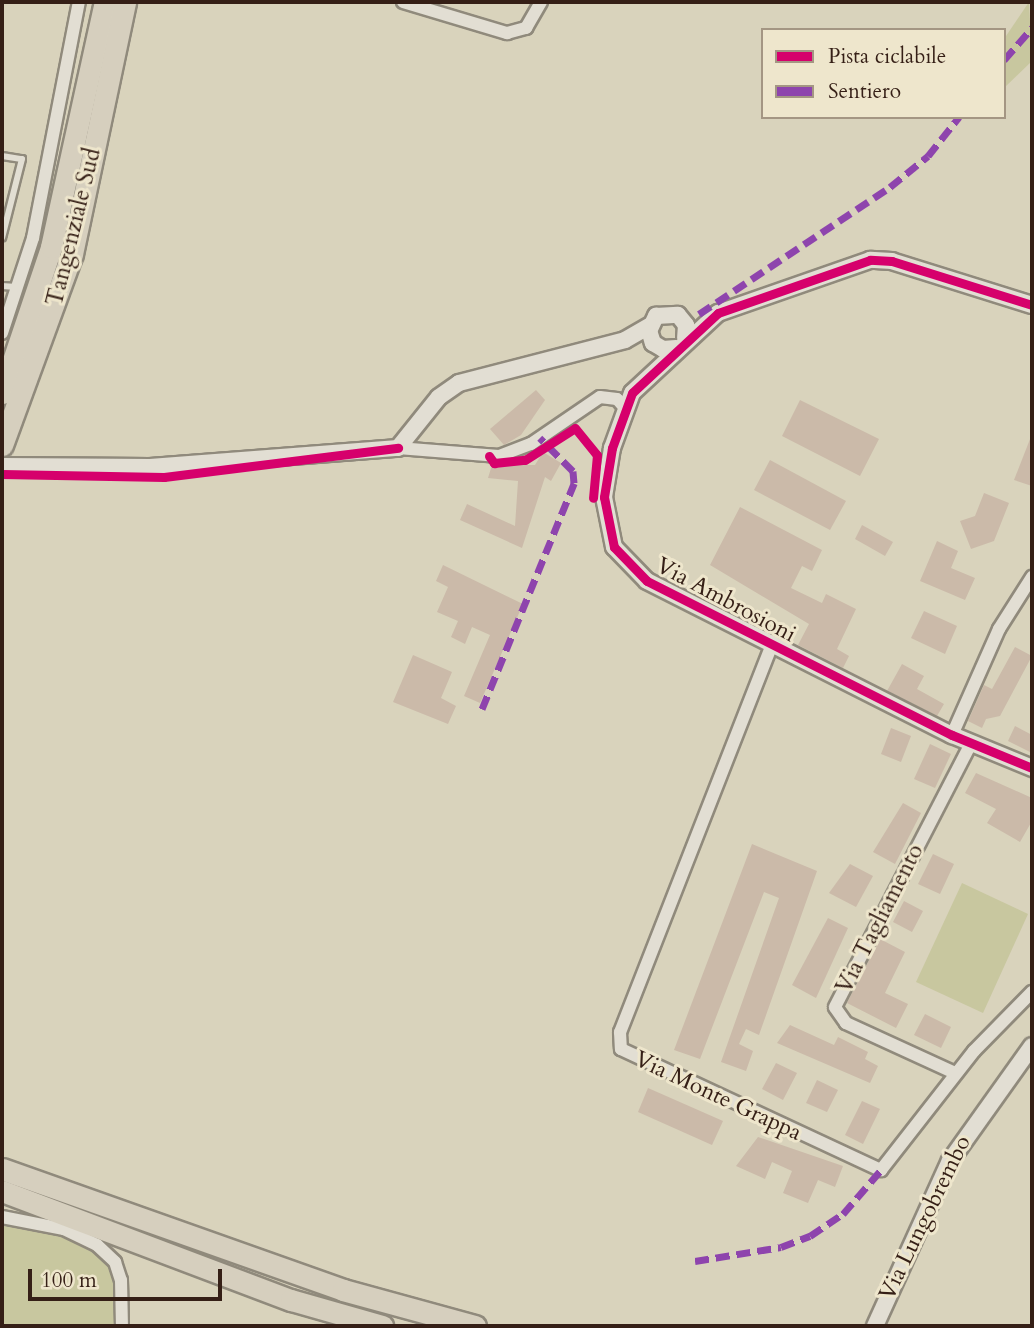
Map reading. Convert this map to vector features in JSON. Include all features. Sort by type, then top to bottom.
[{"type":"highway","points":[[72,157],[75,105],[95,2]]},
{"type":"highway","name":"Tangenziale Sud","points":[[2,393],[47,259],[105,2]]},
{"type":"highway","name":"Tangenziale Sud","points":[[2,445],[72,254],[125,2]]},
{"type":"highway","points":[[2,1169],[331,1286],[475,1326]]},
{"type":"highway","points":[[2,1191],[291,1300],[382,1326]]},
{"type":"street","points":[[2,333],[18,287],[52,153],[79,2]]},
{"type":"street","points":[[403,2],[507,33],[526,27],[541,2]]},
{"type":"street","points":[[398,448],[439,397],[459,383],[625,340],[649,326],[661,313],[718,313],[870,260],[904,264],[1032,305]]},
{"type":"street","name":"Via Ambrosioni","points":[[718,313],[681,343],[637,385],[626,409],[610,455],[604,497],[617,552],[647,581],[771,647],[971,743],[1032,768]]},
{"type":"street","points":[[625,340],[655,345],[681,343],[686,325],[678,315]]},
{"type":"street","points":[[649,326],[658,366]]},
{"type":"street","points":[[2,466],[150,467],[398,448],[499,456],[535,441],[600,397],[617,399],[626,409]]},
{"type":"street","points":[[952,734],[999,629],[1032,577]]},
{"type":"street","name":"Via Monte Grappa","points":[[771,647],[620,1032],[620,1046],[631,1057],[881,1170],[955,1073],[1032,992]]},
{"type":"street","name":"Via Tagliamento","points":[[955,1073],[846,1023],[835,1007],[971,743]]},
{"type":"street","name":"Via Lungobrembo","points":[[875,1326],[950,1161],[1032,1046]]},
{"type":"street","points":[[2,1217],[64,1229],[97,1245],[115,1262],[121,1280],[122,1326]]},
{"type":"lane","points":[[2,156],[22,159],[2,238]]},
{"type":"lane","points":[[2,286],[18,287]]},
{"type":"green space","points":[[1029,2],[1032,61],[1006,86],[1006,36]]},
{"type":"green space","points":[[962,883],[1028,914],[983,1013],[916,982]]},
{"type":"green space","points":[[2,1220],[91,1245],[106,1259],[116,1274],[115,1326],[2,1326]]},
{"type":"building","points":[[536,390],[545,400],[521,435],[504,445],[490,429]]},
{"type":"building","points":[[800,400],[879,439],[860,476],[782,436]]},
{"type":"building","points":[[1032,434],[1032,486],[1014,480]]},
{"type":"building","points":[[543,452],[561,463],[551,481],[545,477],[522,548],[460,520],[467,504],[515,526],[518,481],[488,478],[492,465],[535,465]]},
{"type":"building","points":[[770,460],[846,501],[830,530],[754,490]]},
{"type":"building","points":[[984,493],[1009,503],[994,541],[971,549],[960,521],[975,516]]},
{"type":"building","points":[[740,507],[822,550],[812,571],[802,566],[791,588],[822,603],[826,594],[856,609],[837,649],[849,656],[843,668],[798,645],[809,624],[710,565]]},
{"type":"building","points":[[862,525],[893,542],[885,556],[855,539]]},
{"type":"building","points":[[937,541],[958,551],[951,568],[975,578],[965,600],[920,581]]},
{"type":"building","points":[[443,565],[523,604],[480,703],[464,696],[490,635],[472,627],[465,644],[451,637],[458,621],[437,612],[448,587],[436,581]]},
{"type":"building","points":[[924,611],[957,626],[945,654],[911,638]]},
{"type":"building","points":[[1015,647],[1032,656],[1000,716],[986,719],[982,728],[968,721],[984,685],[992,689]]},
{"type":"building","points":[[413,655],[452,672],[441,698],[456,706],[448,724],[393,702]]},
{"type":"building","points":[[902,664],[924,676],[917,689],[944,704],[937,716],[887,691]]},
{"type":"building","points":[[1015,726],[1032,735],[1032,753],[1008,741]]},
{"type":"building","points":[[891,728],[911,736],[901,762],[881,754]]},
{"type":"building","points":[[930,744],[951,754],[935,788],[914,779]]},
{"type":"building","points":[[976,773],[1032,798],[1032,821],[1020,842],[987,823],[996,809],[965,793]]},
{"type":"building","points":[[903,803],[921,813],[895,864],[873,852]]},
{"type":"building","points":[[752,844],[817,871],[759,1035],[746,1029],[739,1044],[753,1051],[746,1071],[721,1062],[779,898],[764,892],[700,1059],[674,1050]]},
{"type":"building","points":[[933,854],[954,864],[940,894],[918,884]]},
{"type":"building","points":[[850,864],[873,876],[856,907],[829,893]]},
{"type":"building","points":[[904,901],[923,911],[912,932],[893,922]]},
{"type":"building","points":[[828,918],[848,928],[816,998],[792,985]]},
{"type":"building","points":[[880,939],[905,952],[885,993],[908,1004],[896,1028],[847,1003]]},
{"type":"building","points":[[925,1014],[951,1027],[941,1048],[914,1035]]},
{"type":"building","points":[[790,1025],[834,1045],[838,1037],[868,1052],[865,1059],[878,1066],[870,1083],[777,1043]]},
{"type":"building","points":[[776,1063],[797,1073],[783,1100],[762,1089]]},
{"type":"building","points":[[817,1080],[838,1090],[827,1112],[806,1103]]},
{"type":"building","points":[[648,1088],[723,1121],[712,1145],[638,1112]]},
{"type":"building","points":[[862,1101],[880,1109],[863,1144],[845,1135]]},
{"type":"building","points":[[758,1137],[843,1166],[835,1187],[818,1180],[808,1203],[783,1193],[792,1171],[772,1162],[765,1179],[736,1166]]},
{"type":"marked path","points":[[1006,58],[1032,28]]},
{"type":"marked path","points":[[699,314],[890,187],[928,156],[957,119]]},
{"type":"marked path","points":[[482,709],[574,483],[573,471],[540,438]]},
{"type":"marked path","points":[[695,1261],[781,1247],[810,1236],[843,1214],[881,1170]]},
{"type":"cycle path","points":[[1032,305],[892,261],[870,260],[718,313],[632,393],[612,448],[604,497],[614,547],[647,581],[952,735],[1032,768]]},
{"type":"cycle path","points":[[489,456],[494,463],[525,460],[575,428],[597,455],[593,498]]},
{"type":"cycle path","points":[[2,474],[164,477],[398,448]]}]
